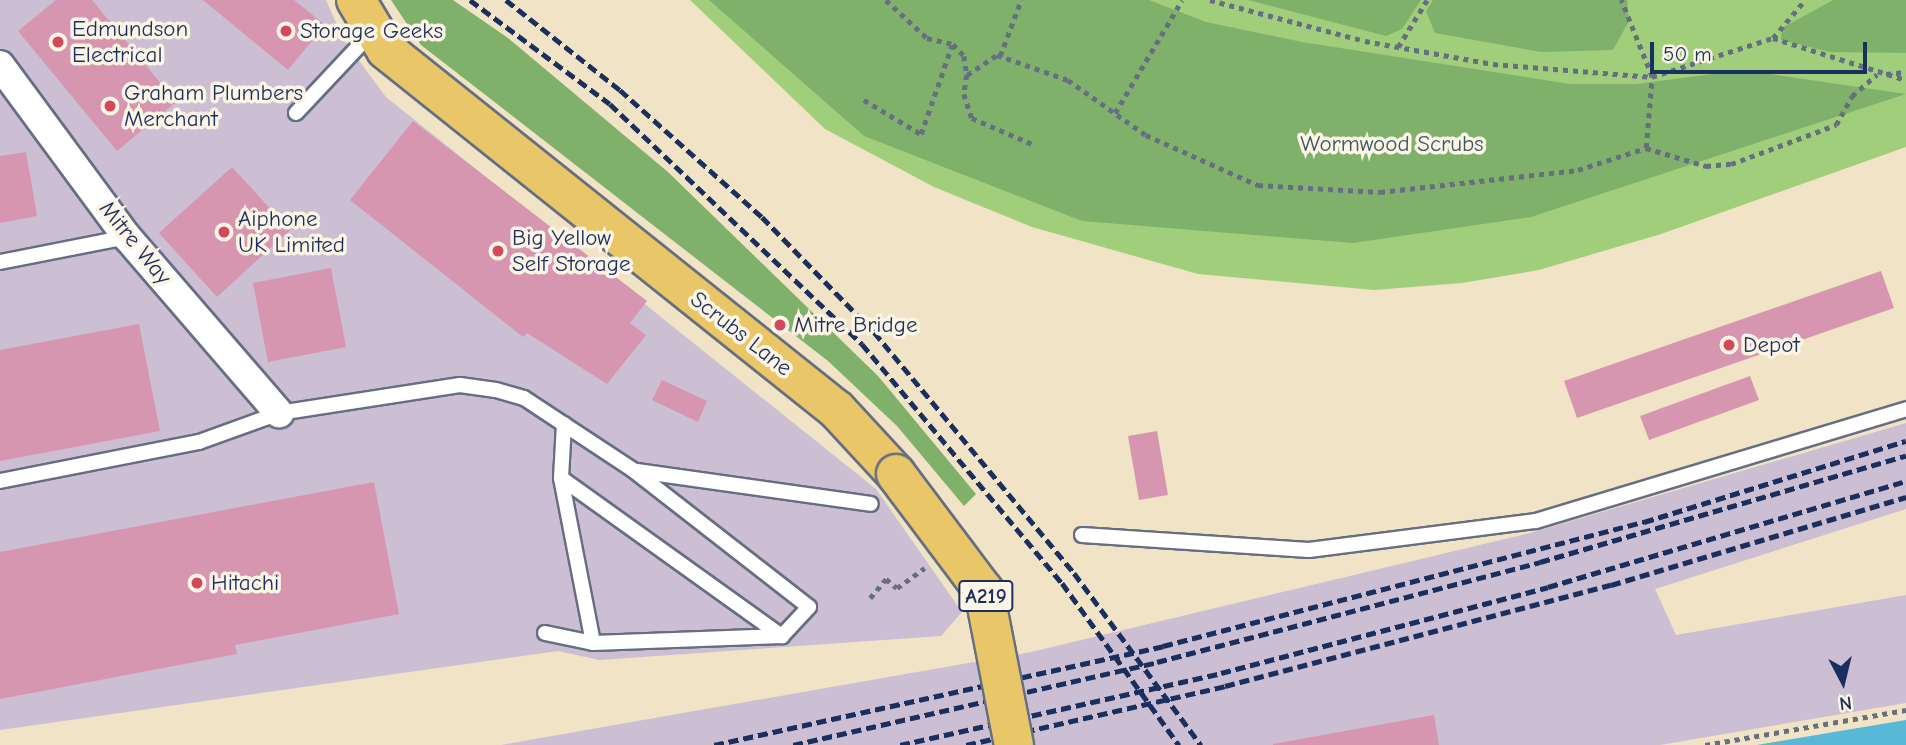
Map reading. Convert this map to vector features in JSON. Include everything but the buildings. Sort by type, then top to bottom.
[{"type":"main road","name":"Scrubs Lane","points":[[365,15],[460,115],[837,410],[897,474],[984,591],[1014,745]]},
{"type":"street","name":"Mitre Way","points":[[0,65],[127,237],[279,413]]},
{"type":"lane","points":[[296,113],[365,15]]},
{"type":"lane","points":[[0,262],[127,237]]},
{"type":"lane","points":[[0,481],[199,442],[279,413],[460,386],[524,398],[633,470],[809,607],[782,636],[593,643],[545,633]]},
{"type":"lane","points":[[1082,535],[1309,550],[1523,523],[1906,409]]},
{"type":"lane","points":[[564,424],[561,478],[593,643]]},
{"type":"lane","points":[[633,470],[871,504]]},
{"type":"lane","points":[[561,478],[782,636]]},
{"type":"path","points":[[886,0],[927,38],[953,44],[964,56],[967,75],[964,94],[972,118],[1032,144]]},
{"type":"path","points":[[967,75],[1000,56],[1021,0]]},
{"type":"path","points":[[1115,113],[1182,0]]},
{"type":"path","points":[[1210,0],[1398,47],[1493,64],[1652,77],[1773,38],[1805,0]]},
{"type":"path","points":[[1398,47],[1427,0]]},
{"type":"path","points":[[1621,0],[1652,77],[1646,148]]},
{"type":"path","points":[[1773,38],[1879,74],[1906,80]]},
{"type":"path","points":[[864,100],[921,134],[953,44]]},
{"type":"path","points":[[1000,56],[1068,80],[1146,135],[1258,185],[1442,189],[1526,172],[1578,170],[1646,148],[1706,166],[1731,164],[1836,125],[1852,96],[1879,74],[1906,72]]},
{"type":"path","points":[[870,598],[886,579],[897,588],[930,565]]},
{"type":"path","points":[[1705,745],[1906,710]]},
{"type":"shaded area","points":[[0,0],[326,0],[343,39],[386,97],[876,489],[962,612],[941,636],[599,660],[558,651],[0,730]]},
{"type":"shaded area","points":[[1906,423],[1906,509],[1655,589],[1676,635],[1906,595],[1906,703],[1660,745],[501,745],[1031,652],[1530,533]]},
{"type":"green space","points":[[391,0],[453,0],[508,38],[668,172],[878,376],[976,494],[964,506],[897,426],[828,361],[421,45]]},
{"type":"green space","name":"Wormwood Scrubs","points":[[690,0],[1906,0],[1906,147],[1661,234],[1539,270],[1462,283],[1374,290],[1198,274],[1032,227],[934,187],[825,129]]},
{"type":"green space","name":"Wormwood Scrubs","points":[[709,0],[1149,0],[1206,22],[1302,42],[1570,84],[1636,84],[1743,70],[1906,94],[1531,217],[1353,243],[1082,221],[864,136]]},
{"type":"green space","points":[[1248,0],[1421,0],[1402,29],[1386,36]]},
{"type":"green space","points":[[1433,0],[1627,0],[1629,21],[1613,50],[1541,52],[1435,33],[1426,11]]},
{"type":"green space","points":[[1833,0],[1906,0],[1906,53],[1830,52],[1781,40],[1782,28]]},
{"type":"water","points":[[1906,720],[1906,745],[1757,745],[1834,732]]},
{"type":"railway","points":[[470,0],[610,104],[862,344],[1062,583],[1179,745]]},
{"type":"railway","points":[[506,0],[620,90],[762,217],[874,332],[1074,573],[1201,745]]},
{"type":"railway","points":[[714,745],[1163,646],[1644,522],[1906,441]]},
{"type":"railway","points":[[793,745],[1157,662],[1540,562],[1906,456]]},
{"type":"railway","points":[[900,745],[1221,673],[1548,587],[1906,481]]},
{"type":"railway","points":[[966,745],[1225,686],[1611,585],[1906,497]]},
{"type":"place","name":"Storage Geeks","points":[[286,31]]},
{"type":"place","name":"Edmundson Electrical","points":[[58,42]]},
{"type":"place","name":"Graham Plumbers Merchant","points":[[110,106]]},
{"type":"place","name":"Aiphone UK Limited","points":[[224,232]]},
{"type":"place","name":"Big Yellow Self Storage","points":[[498,251]]},
{"type":"place","name":"Mitre Bridge","points":[[780,325]]},
{"type":"place","name":"Depot","points":[[1729,345]]},
{"type":"place","name":"Hitachi","points":[[197,583]]}]
